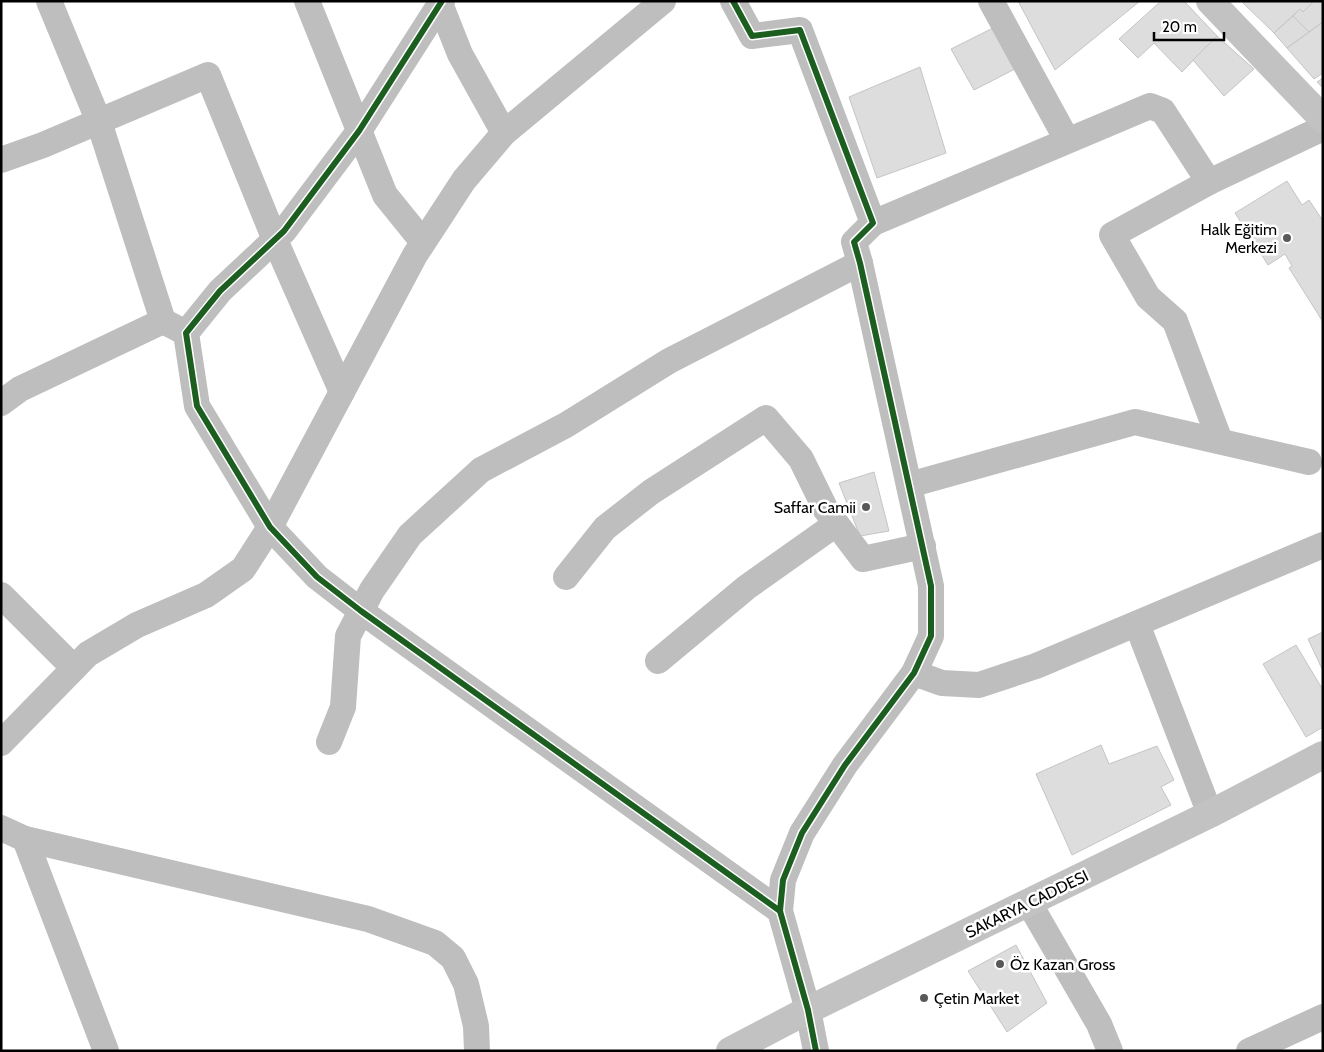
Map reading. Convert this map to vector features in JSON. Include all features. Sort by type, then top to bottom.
[{"type":"street","points":[[49,1],[99,122],[163,321],[186,333]]},
{"type":"street","points":[[307,1],[385,195],[423,242]]},
{"type":"street","points":[[1,743],[88,654],[137,625],[206,595],[243,569],[270,527],[423,242],[464,180],[504,133],[663,1]]},
{"type":"street","points":[[733,1],[752,36],[800,30],[873,223]]},
{"type":"street","points":[[991,1],[1067,140]]},
{"type":"street","points":[[1210,1],[1323,119]]},
{"type":"street","points":[[440,2],[359,131],[284,231],[220,291],[186,333],[197,406],[270,527],[317,577],[361,611],[780,912]]},
{"type":"street","points":[[440,2],[460,54],[504,133]]},
{"type":"street","points":[[1,160],[43,145],[208,75],[275,240],[342,392]]},
{"type":"street","points":[[816,1051],[808,1010],[780,912],[783,880],[802,833],[845,765],[914,673],[931,636],[931,586],[854,242],[873,223],[1150,106],[1164,111],[1209,182]]},
{"type":"street","points":[[1220,441],[1176,321],[1148,297],[1112,235],[1209,182],[1323,128]]},
{"type":"street","points":[[329,742],[343,707],[348,636],[372,590],[410,535],[481,470],[566,425],[669,361],[860,264]]},
{"type":"street","points":[[1,403],[20,389],[163,321]]},
{"type":"street","points":[[566,577],[605,528],[651,492],[766,418],[801,459],[826,510],[863,559],[923,546]]},
{"type":"street","points":[[909,486],[1135,422],[1309,462]]},
{"type":"street","points":[[658,660],[747,587],[836,524]]},
{"type":"street","points":[[914,673],[942,682],[979,686],[1036,666],[1323,545]]},
{"type":"street","points":[[1,595],[74,668]]},
{"type":"street","points":[[1137,624],[1210,814]]},
{"type":"street","name":"SAKARYA CADDESI","points":[[730,1051],[808,1010],[1210,814],[1323,755]]},
{"type":"street","points":[[1,828],[25,838],[368,919],[435,943],[454,958],[466,984],[476,1026],[477,1051]]},
{"type":"street","points":[[25,838],[106,1051]]},
{"type":"street","points":[[1029,903],[1099,1024],[1110,1051]]},
{"type":"street","points":[[1249,1051],[1323,1017]]},
{"type":"building","points":[[1018,1],[1140,1],[1055,70]]},
{"type":"building","points":[[1161,1],[1184,1],[1217,36],[1182,72],[1154,43],[1138,58],[1119,39]]},
{"type":"building","points":[[1245,1],[1314,1],[1303,12],[1300,9],[1274,33],[1243,3]]},
{"type":"building","points":[[1314,1],[1323,1],[1323,22],[1309,32],[1293,16],[1300,9],[1303,12]]},
{"type":"building","points":[[1293,16],[1309,32],[1287,48],[1274,33]]},
{"type":"building","points":[[1323,22],[1323,73],[1314,79],[1287,48]]},
{"type":"building","points":[[995,27],[1015,69],[974,90],[951,49]]},
{"type":"building","points":[[1217,36],[1254,69],[1224,96],[1193,60]]},
{"type":"building","points":[[920,67],[946,153],[877,178],[849,97]]},
{"type":"building","points":[[1323,78],[1323,88],[1317,82]]},
{"type":"building","name":"Halk Eğitim Merkezi","points":[[1287,181],[1302,205],[1309,200],[1323,221],[1323,322],[1289,268],[1292,266],[1285,254],[1268,265],[1235,213]]},
{"type":"building","name":"Saffar Camii","points":[[874,472],[889,531],[860,536],[839,483]]},
{"type":"building","points":[[1323,632],[1323,671],[1308,639]]},
{"type":"building","points":[[1296,645],[1323,690],[1323,727],[1306,737],[1263,664]]},
{"type":"building","points":[[1101,745],[1109,764],[1157,746],[1174,780],[1161,787],[1171,805],[1072,855],[1036,774]]},
{"type":"building","points":[[1016,945],[1047,1003],[1007,1032],[968,971]]},
{"type":"cycle path","points":[[442,1],[359,131],[284,231],[220,291],[186,333],[197,406],[270,527],[317,577],[361,611],[780,911]]},
{"type":"cycle path","points":[[733,1],[752,36],[800,30],[873,223],[854,242],[931,586],[931,636],[914,673],[845,765],[802,833],[783,880],[780,911],[808,1010],[816,1051]]},
{"type":"place","name":"Halk Eğitim Merkezi","points":[[1287,238]]},
{"type":"place","name":"Saffar Camii","points":[[866,507]]},
{"type":"place","name":"Öz Kazan Gross","points":[[1000,964]]},
{"type":"place","name":"Çetin Market","points":[[924,998]]}]
